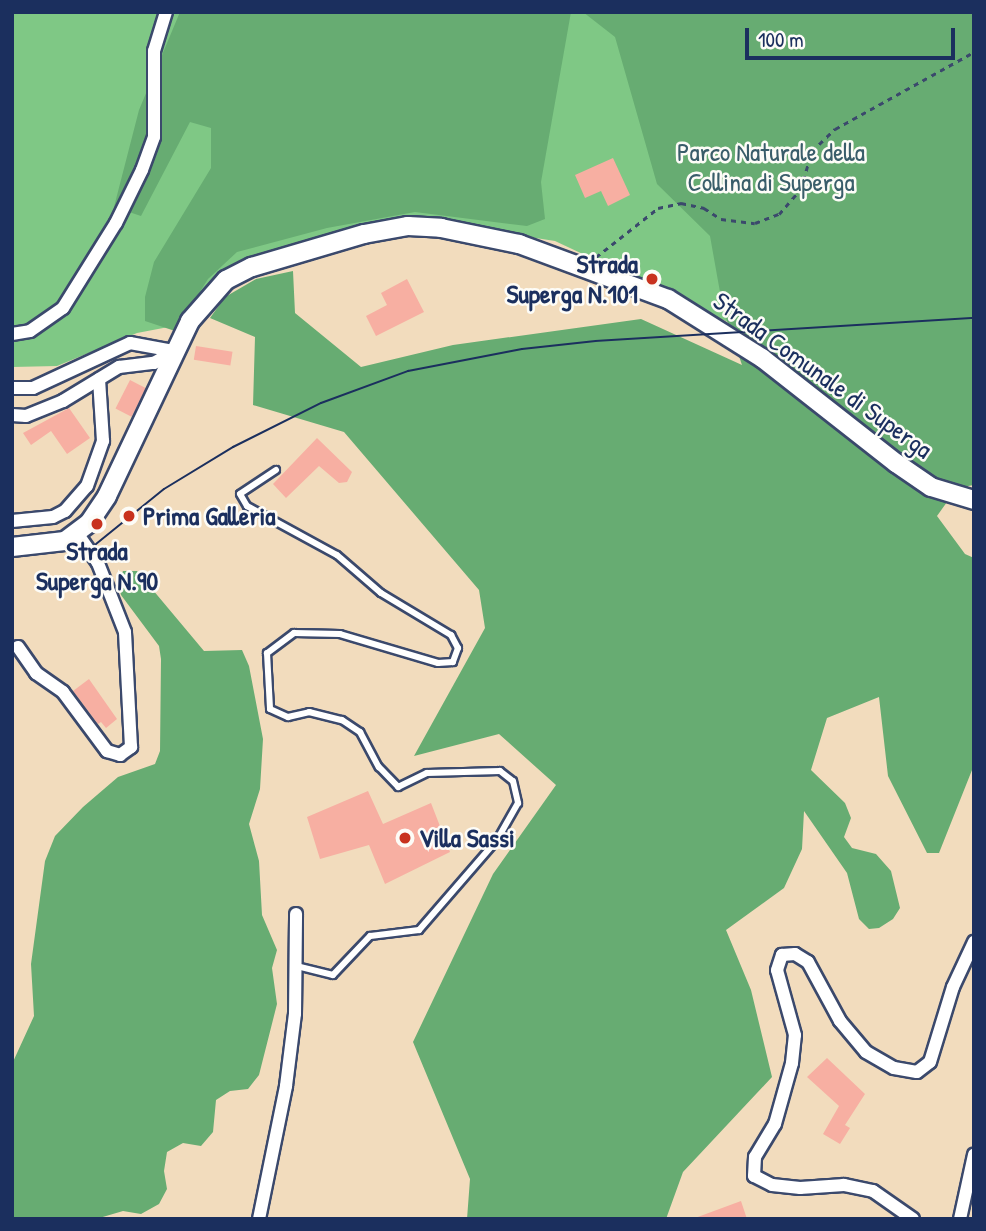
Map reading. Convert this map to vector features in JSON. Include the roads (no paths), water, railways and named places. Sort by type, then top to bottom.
[{"type":"street","points":[[12,334],[30,331],[63,308],[116,223],[154,137],[154,51],[166,12]]},
{"type":"street","name":"Strada Comunale di Superga","points":[[78,534],[107,496],[174,351],[196,312],[226,280],[252,267],[364,233],[408,226],[441,228],[519,244],[593,269],[709,321],[895,464],[932,487],[972,503]]},
{"type":"street","points":[[12,388],[33,388],[130,343],[174,351]]},
{"type":"street","points":[[12,415],[26,415],[63,401],[119,367],[154,363],[174,351]]},
{"type":"street","points":[[12,521],[53,517],[65,511],[87,486],[103,441],[99,379]]},
{"type":"street","points":[[12,547],[47,545],[78,534],[98,563],[125,632],[131,747],[120,755],[107,751],[63,692],[36,673],[18,647]]},
{"type":"street","points":[[259,1219],[286,1086],[298,966],[296,914]]},
{"type":"street","points":[[914,1219],[873,1191],[844,1185],[800,1188],[772,1185],[754,1176],[755,1157],[775,1124],[792,1063],[795,1035],[777,970],[782,955],[795,954],[807,962],[840,1021],[866,1052],[894,1068],[917,1072],[930,1062],[953,987],[974,942]]},
{"type":"street","points":[[960,1219],[974,1156]]},
{"type":"lane","points":[[276,470],[240,494],[247,506],[337,555],[381,593],[451,635],[458,648],[453,662],[438,663],[340,634],[294,633],[267,653],[270,709],[288,717],[309,712],[342,720],[360,732],[379,767],[398,788],[427,773],[500,771],[513,781],[518,803],[497,840],[419,930],[370,936],[333,975],[298,966]]},
{"type":"tram line","points":[[96,544],[164,489],[233,447],[321,403],[408,371],[522,349],[596,341],[974,318]]},
{"type":"place","name":"Strada Superga N.101","points":[[652,279]]},
{"type":"place","name":"Prima Galleria","points":[[129,516]]},
{"type":"place","name":"Strada Superga N.90","points":[[97,524]]},
{"type":"place","name":"Villa Sassi","points":[[405,838]]},
{"type":"park label","name":"Parco Naturale della Collina di Superga","points":[[771,167]]}]
